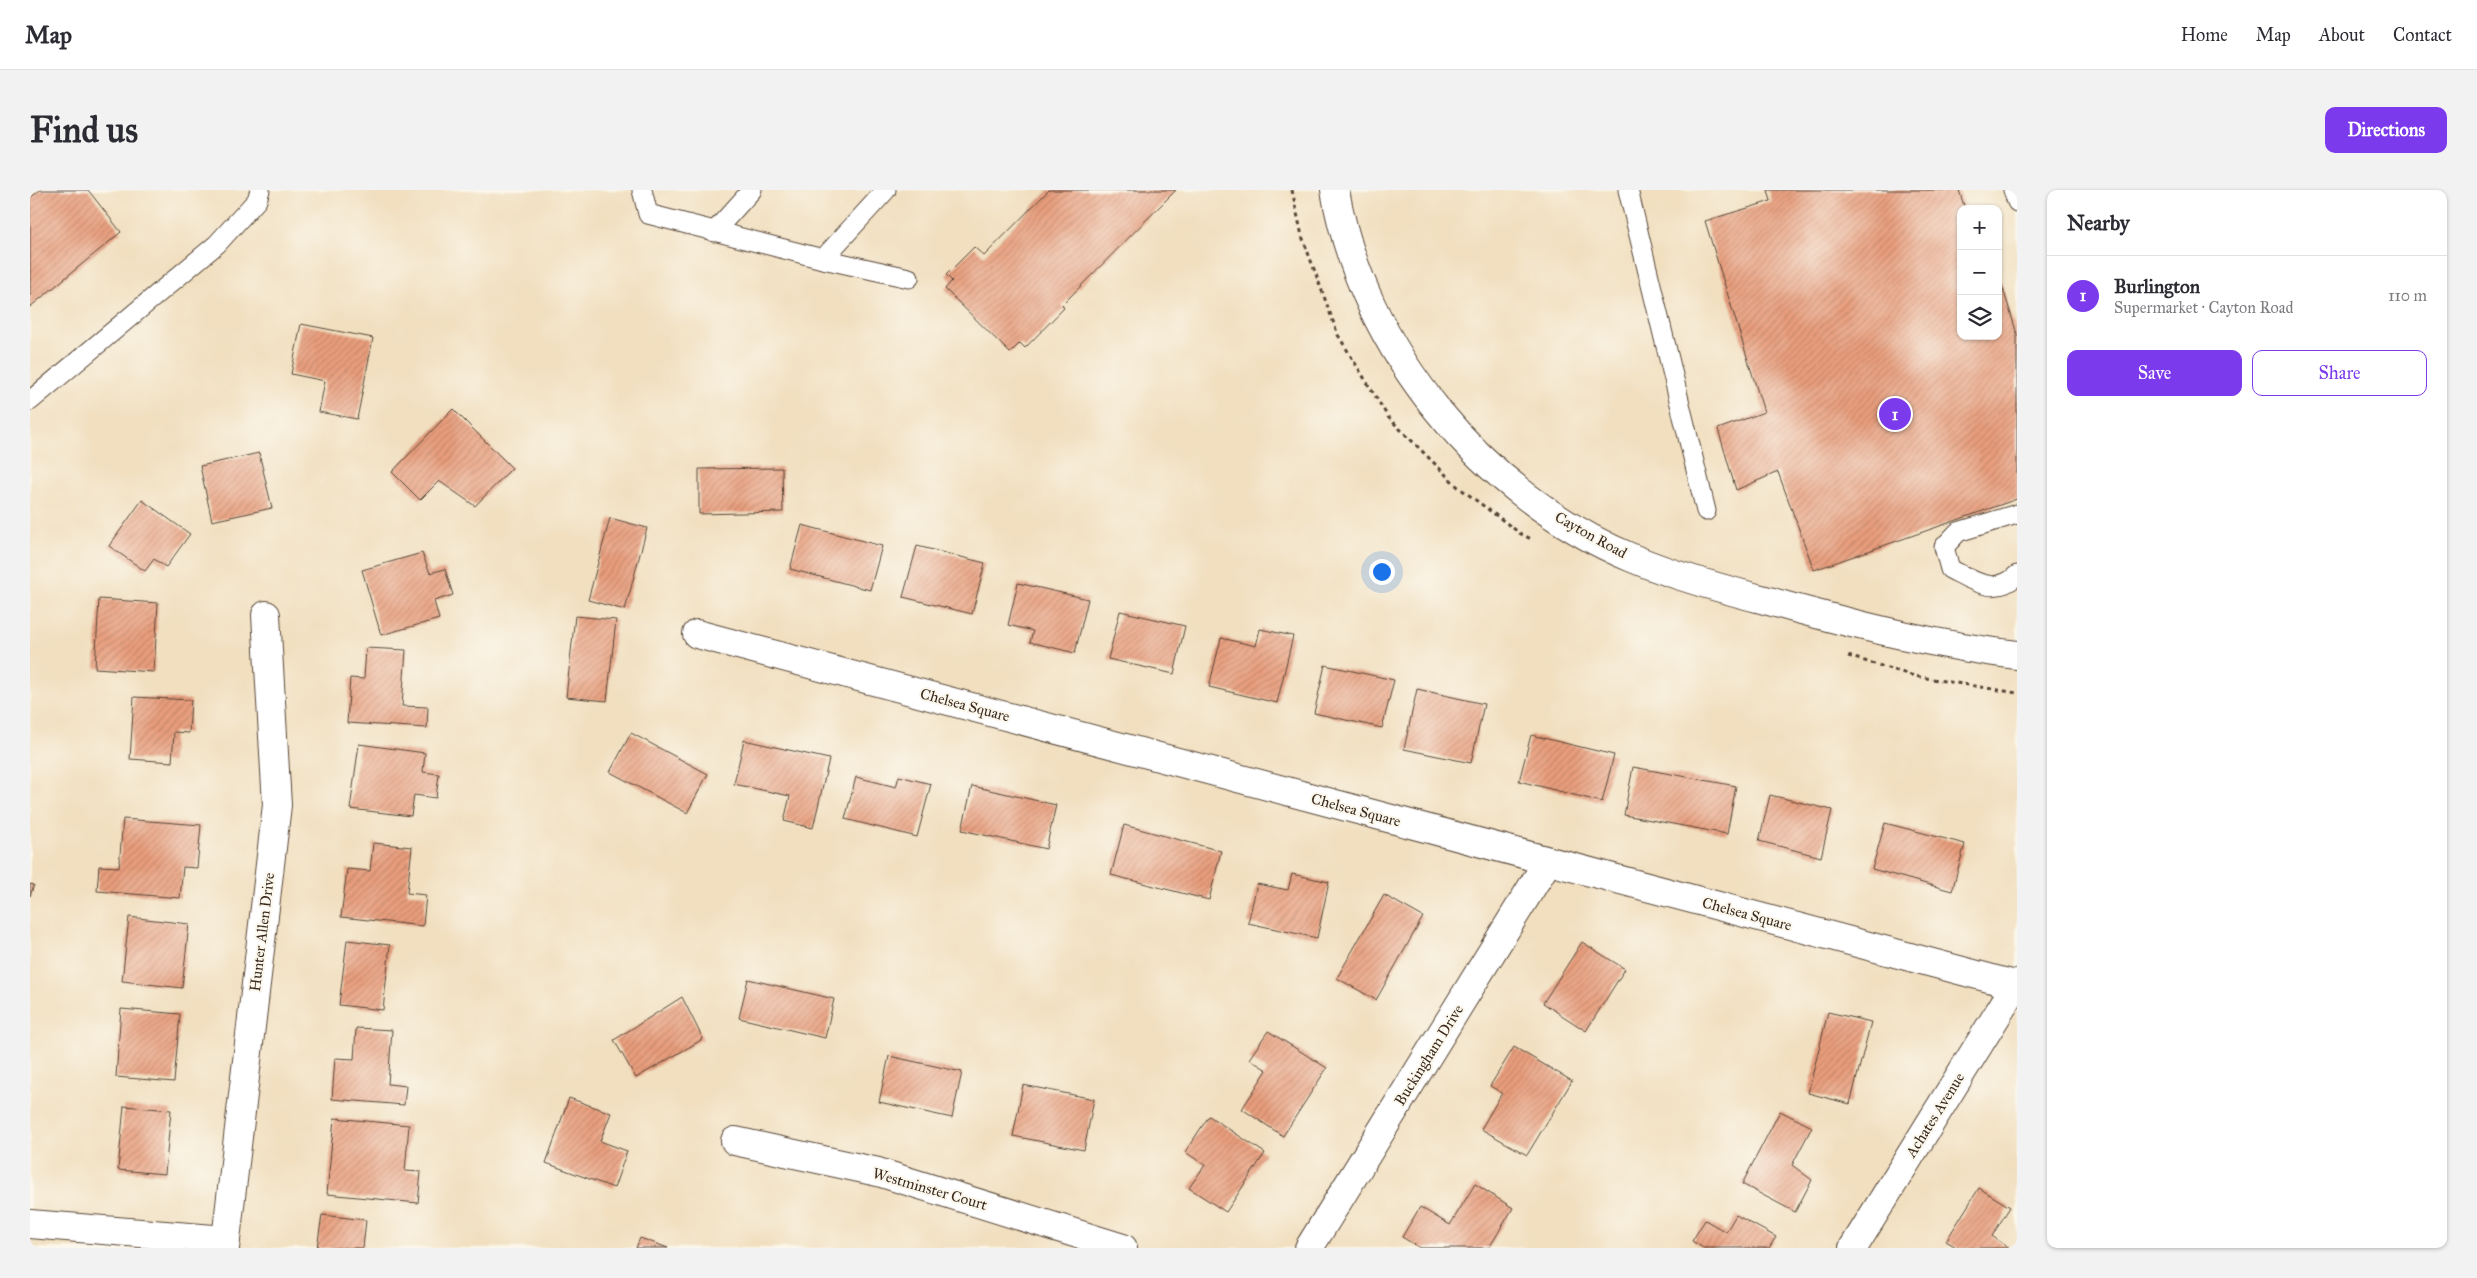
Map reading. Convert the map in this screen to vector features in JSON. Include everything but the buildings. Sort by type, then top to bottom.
[{"type":"street","name":"Cayton Road","points":[[1335,190],[1352,254],[1375,311],[1410,372],[1447,422],[1483,461],[1524,495],[1575,530],[1630,558],[1680,577],[1894,635],[2017,655]]},
{"type":"street","name":"Hunter Allen Drive","points":[[225,1244],[277,805],[266,615]]},
{"type":"street","name":"Chelsea Square","points":[[697,634],[2016,984]]},
{"type":"street","name":"Buckingham Drive","points":[[1309,1248],[1548,861]]},
{"type":"street","name":"Achates Avenue","points":[[1854,1248],[2016,984]]},
{"type":"street","name":"Westminster Court","points":[[735,1141],[878,1172],[1109,1242],[1123,1248]]},
{"type":"street","points":[[30,1224],[225,1244]]},
{"type":"lane","points":[[30,401],[217,244],[257,200],[260,190]]},
{"type":"lane","points":[[642,190],[648,214],[823,259],[910,278]]},
{"type":"lane","points":[[714,232],[752,190]]},
{"type":"lane","points":[[823,259],[886,190]]},
{"type":"lane","points":[[1628,190],[1706,511]]},
{"type":"lane","points":[[2013,190],[2017,202]]},
{"type":"lane","points":[[2017,514],[1958,532],[1944,547],[1950,569],[1987,587],[2011,581],[2017,575]]},
{"type":"place","name":"Burlington","points":[[1895,414]]}]
